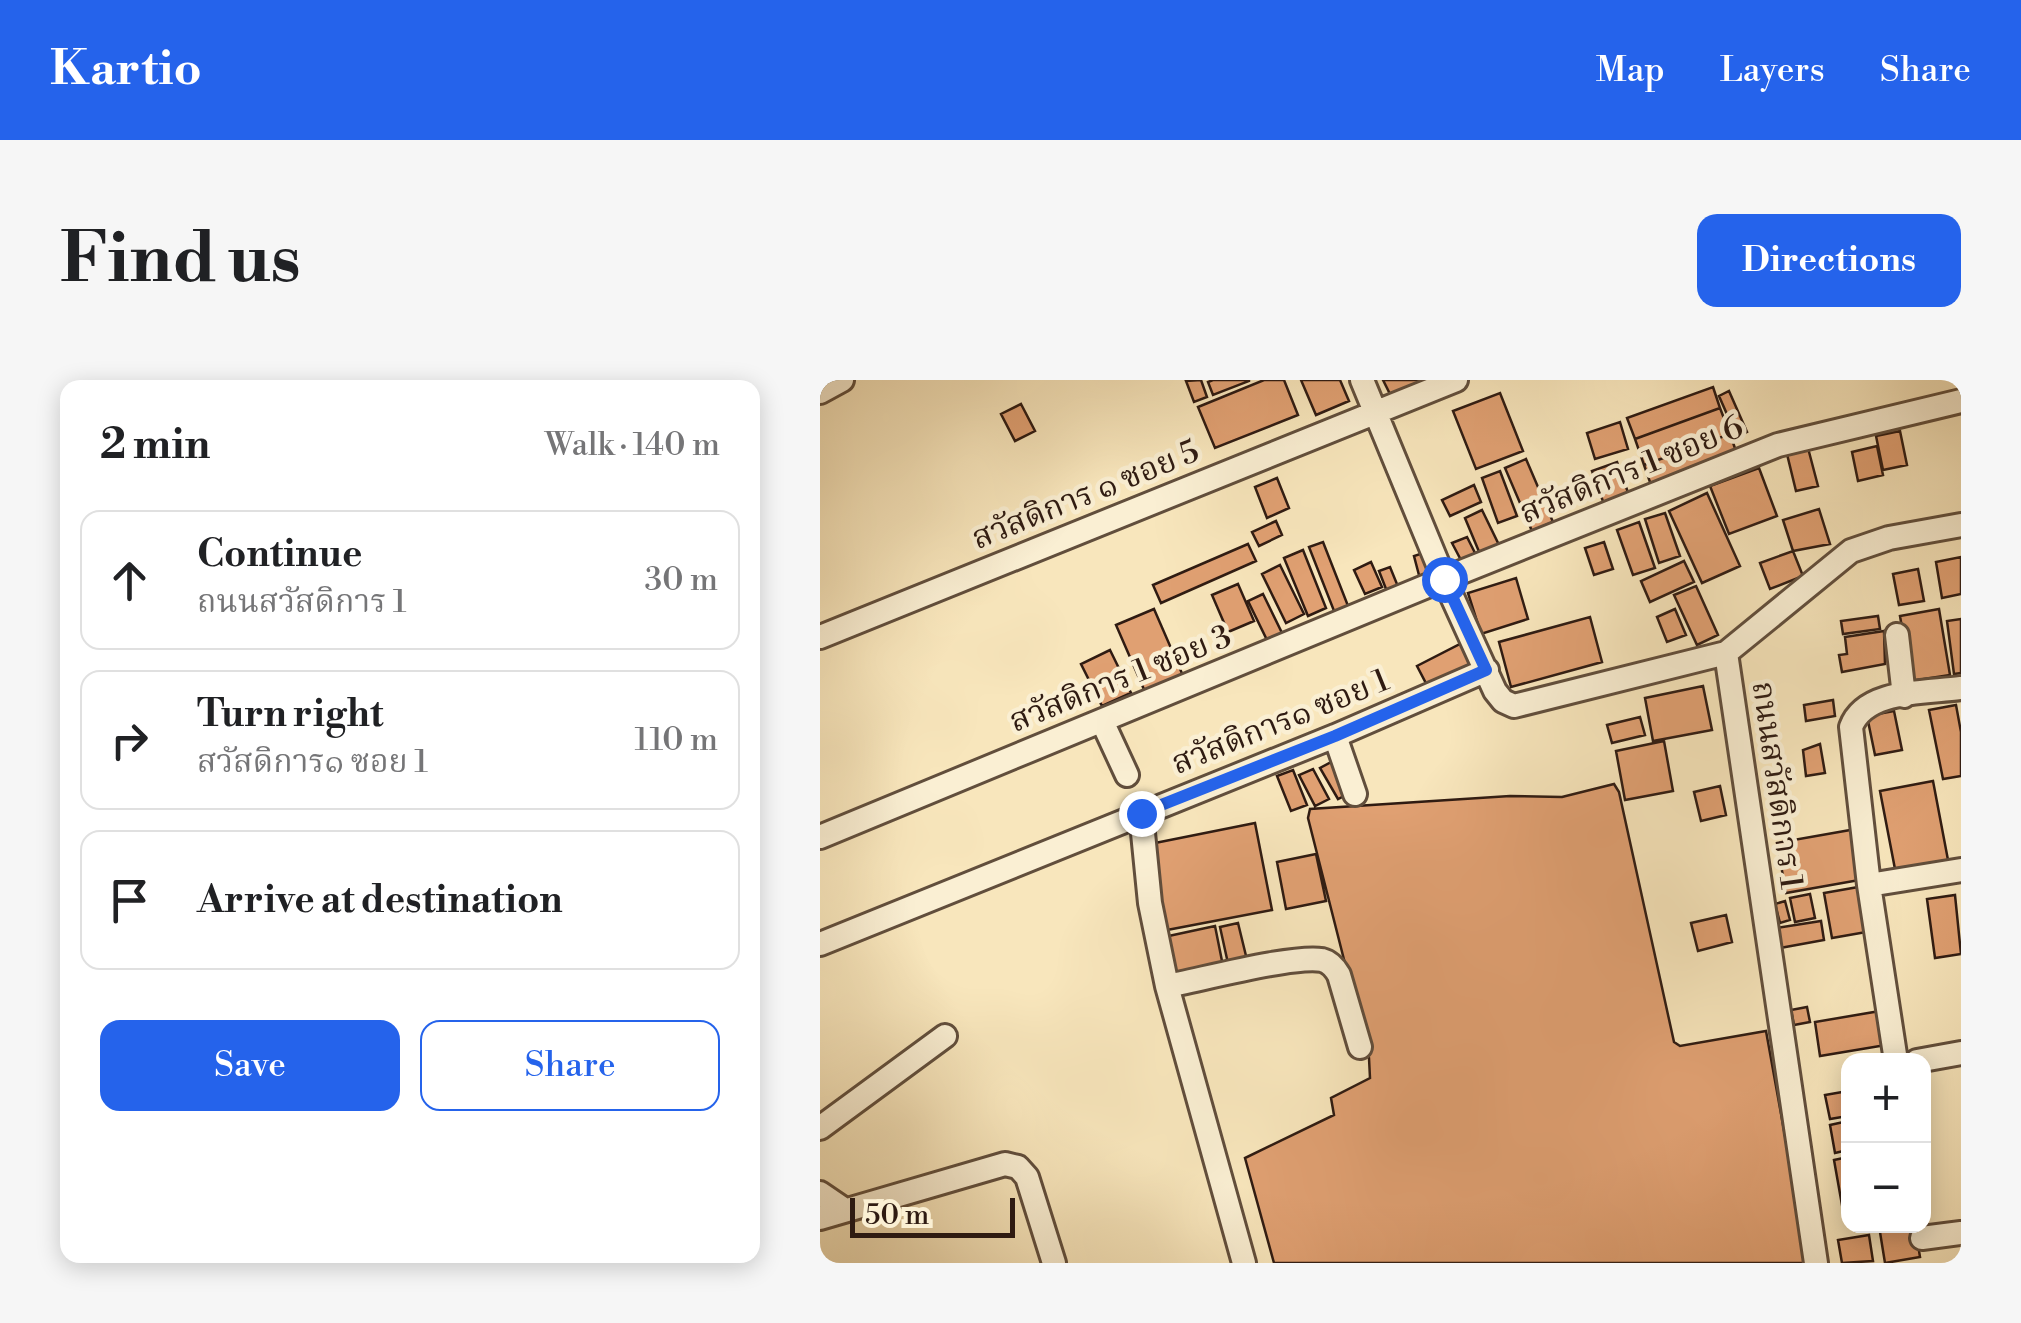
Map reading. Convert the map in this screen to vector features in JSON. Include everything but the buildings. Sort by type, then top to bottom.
[{"type":"street","points":[[820,392],[842,380]]},
{"type":"street","name":"ถนนสวัสดิการ 1","points":[[1362,380],[1444,579],[1503,701],[1514,706],[1726,653],[1816,1263]]},
{"type":"street","name":"สวัสดิการ ๑ ซอย 5","points":[[820,637],[1456,380]]},
{"type":"street","points":[[1936,380],[1951,403]]},
{"type":"street","name":"สวัสดิการ 1 ซอย 6","points":[[1444,579],[1778,446],[1951,403]]},
{"type":"street","points":[[1726,653],[1851,551],[1870,543],[1961,525]]},
{"type":"street","name":"สวัสดิการ 1 ซอย 3","points":[[820,837],[1444,579]]},
{"type":"street","points":[[1897,635],[1904,696]]},
{"type":"street","name":"สวัสดิการ๑ ซอย 1","points":[[820,944],[1335,736],[1486,670]]},
{"type":"street","points":[[1895,1053],[1850,727],[1856,714],[1869,703],[1961,688]]},
{"type":"street","points":[[1102,721],[1127,775]]},
{"type":"street","points":[[1335,736],[1355,794]]},
{"type":"street","points":[[1141,813],[1150,903],[1167,986],[1244,1263]]},
{"type":"street","points":[[1869,884],[1961,870]]},
{"type":"street","points":[[1167,986],[1323,960],[1334,966],[1339,975],[1360,1047]]},
{"type":"street","points":[[820,1128],[945,1036]]},
{"type":"street","points":[[1931,1057],[1961,1052]]},
{"type":"street","points":[[820,1218],[1005,1164],[1018,1166],[1027,1177],[1054,1263]]},
{"type":"street","points":[[820,1192],[845,1210]]},
{"type":"street","points":[[1931,1232],[1961,1233]]},
{"type":"street","points":[[1921,1233],[1926,1263]]},
{"type":"route","points":[[1141,813],[1335,736],[1486,670],[1444,579]]}]
